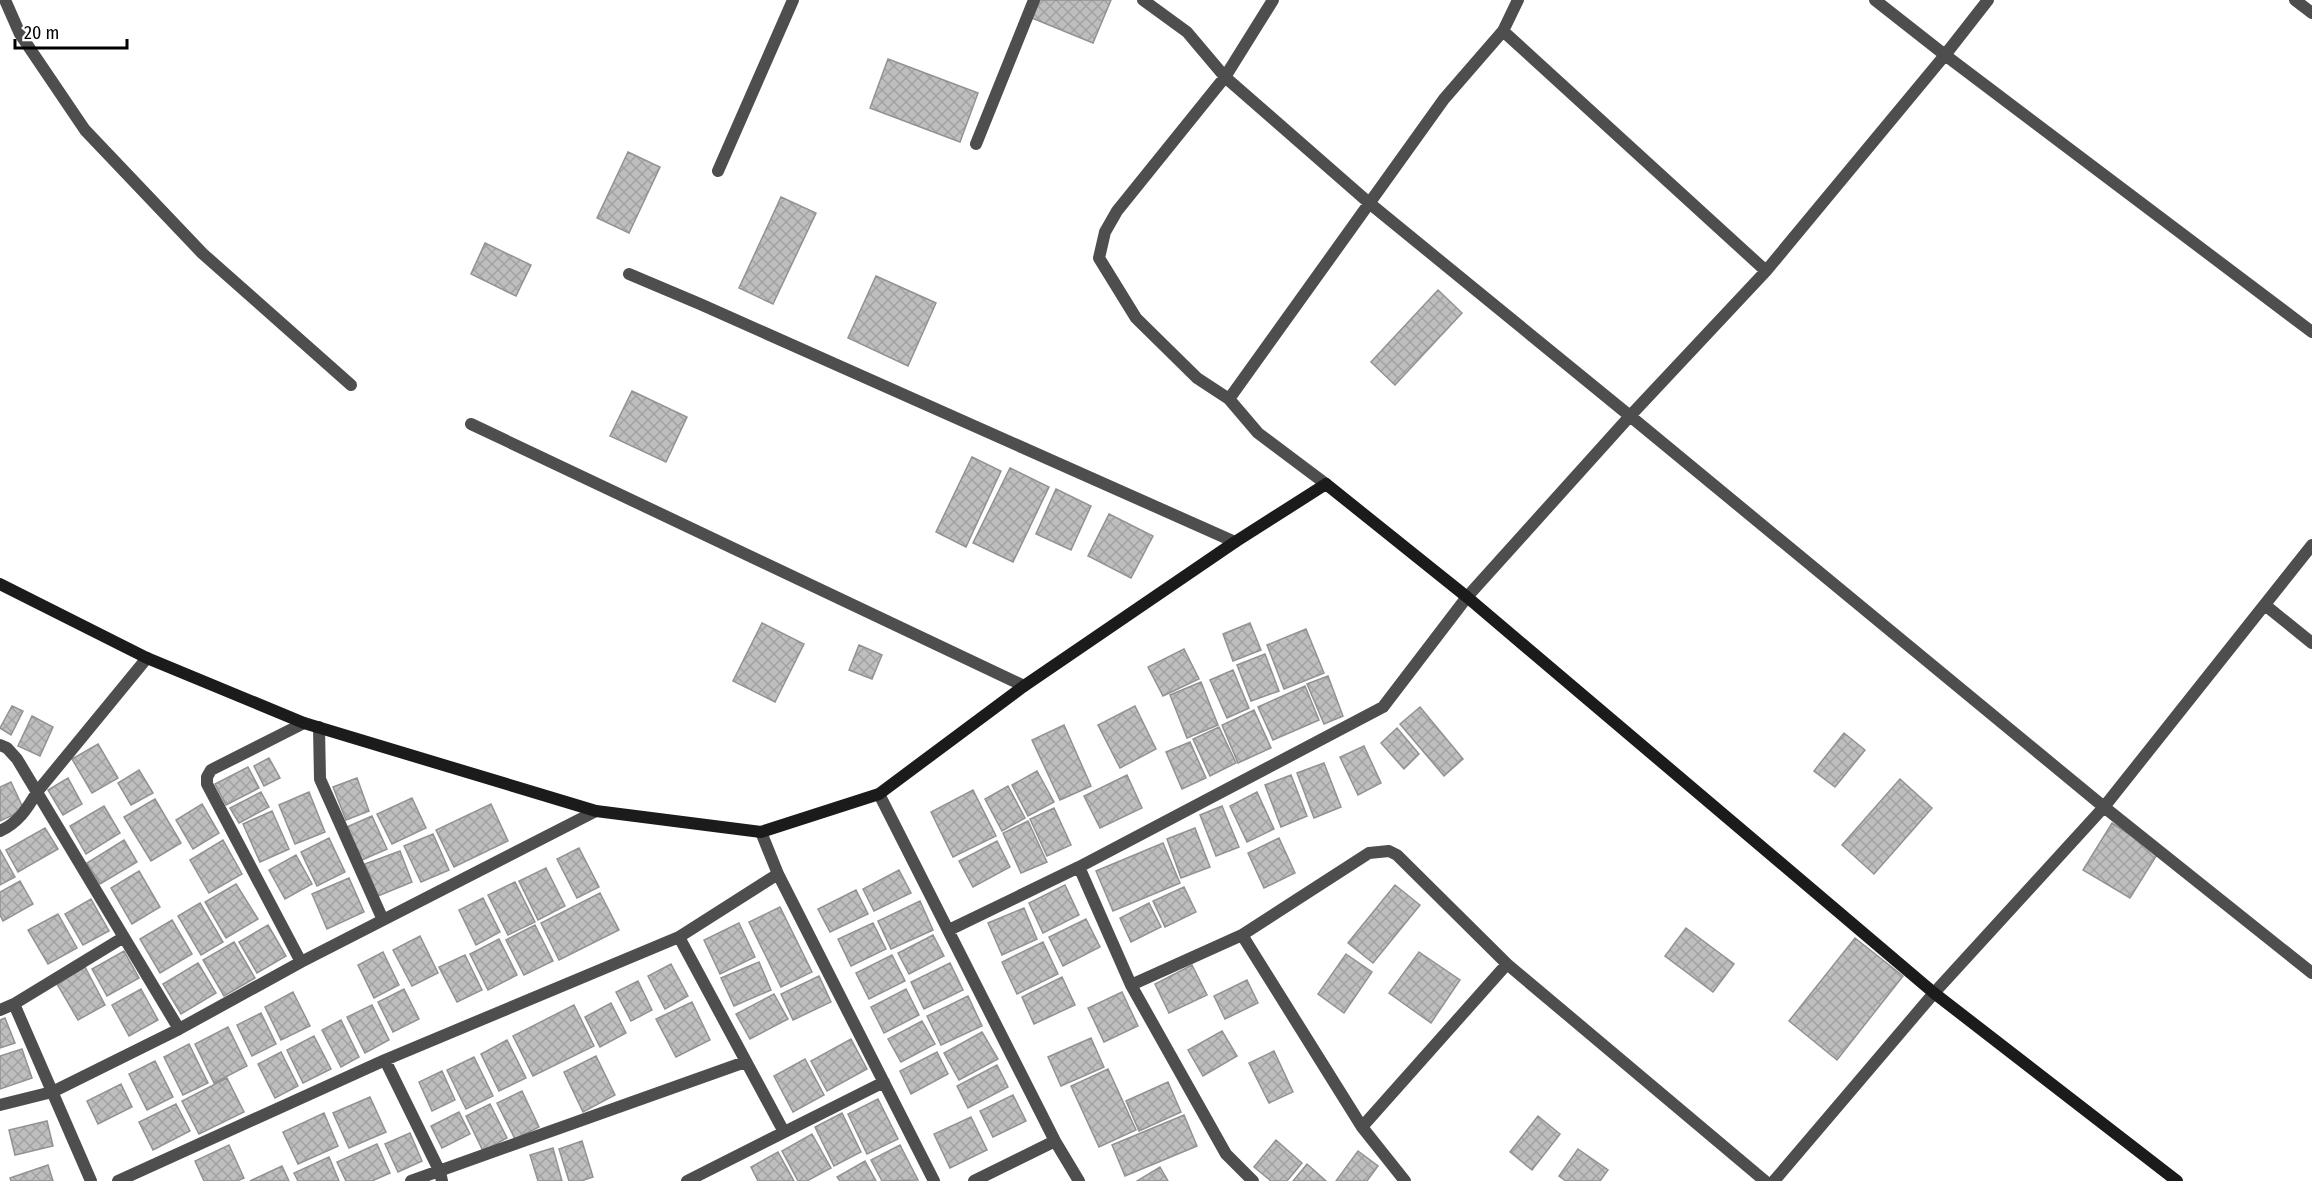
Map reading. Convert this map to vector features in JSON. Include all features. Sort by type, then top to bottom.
[{"type":"street","points":[[5,0],[20,34],[85,130],[202,253],[351,385]]},
{"type":"street","points":[[717,171],[793,0]]},
{"type":"street","points":[[976,144],[1034,0]]},
{"type":"street","points":[[1143,0],[1187,32],[1225,77],[1368,202],[2104,807],[2312,973]]},
{"type":"street","points":[[1273,0],[1225,77],[1117,211],[1105,232],[1100,258],[1136,318],[1197,378],[1229,399],[1258,433],[1326,484],[1467,597],[1934,993],[2177,1181]]},
{"type":"street","points":[[1229,399],[1444,99],[1503,31],[1518,0]]},
{"type":"street","points":[[1875,0],[2312,332]]},
{"type":"street","points":[[950,930],[1079,867],[1383,707],[1467,597],[1630,416],[1766,271],[1988,0]]},
{"type":"street","points":[[2295,0],[2312,13]]},
{"type":"street","points":[[1503,31],[1766,271]]},
{"type":"street","points":[[629,274],[1235,542]]},
{"type":"street","points":[[471,424],[1024,686]]},
{"type":"street","points":[[0,584],[147,658],[304,723],[596,811],[762,832],[879,794],[1024,686],[1235,542],[1326,484]]},
{"type":"street","points":[[1774,1181],[1934,993],[2104,807],[2312,545]]},
{"type":"street","points":[[2265,605],[2312,643]]},
{"type":"street","points":[[0,831],[13,825],[28,808],[36,792],[147,658]]},
{"type":"street","points":[[301,962],[207,784],[207,777],[211,771],[304,723]]},
{"type":"street","points":[[319,727],[320,779],[383,920]]},
{"type":"street","points":[[0,746],[7,748],[17,759],[179,1029]]},
{"type":"street","points":[[879,794],[950,930],[1055,1141],[1079,1181]]},
{"type":"street","points":[[0,1105],[52,1092],[179,1029],[301,962],[596,811]]},
{"type":"street","points":[[762,832],[778,874],[934,1181]]},
{"type":"street","points":[[1131,985],[1242,935],[1370,853],[1389,851],[1397,855],[1506,964],[1765,1181]]},
{"type":"street","points":[[1079,867],[1131,985],[1226,1154],[1253,1181]]},
{"type":"street","points":[[118,1181],[385,1060],[679,937],[778,874]]},
{"type":"street","points":[[1242,935],[1362,1127],[1405,1181]]},
{"type":"street","points":[[0,1010],[14,1005],[124,937]]},
{"type":"street","points":[[679,937],[784,1132]]},
{"type":"street","points":[[1362,1127],[1506,964]]},
{"type":"street","points":[[14,1005],[92,1181]]},
{"type":"street","points":[[385,1060],[441,1176]]},
{"type":"street","points":[[411,1181],[441,1176],[745,1062]]},
{"type":"street","points":[[687,1181],[884,1082]]},
{"type":"street","points":[[974,1181],[1055,1141]]},
{"type":"building","points":[[1040,0],[1111,0],[1093,43],[1032,18]]},
{"type":"building","points":[[888,59],[978,93],[960,142],[870,108]]},
{"type":"building","points":[[628,152],[660,167],[629,233],[597,218]]},
{"type":"building","points":[[781,197],[816,213],[773,304],[739,288]]},
{"type":"building","points":[[485,243],[531,265],[516,296],[471,274]]},
{"type":"building","points":[[876,276],[936,303],[908,366],[848,338]]},
{"type":"building","points":[[1438,290],[1462,313],[1395,385],[1371,362]]},
{"type":"building","points":[[632,391],[687,417],[666,462],[610,436]]},
{"type":"building","points":[[972,457],[1001,471],[966,547],[936,532]]},
{"type":"building","points":[[1010,468],[1049,487],[1013,562],[973,543]]},
{"type":"building","points":[[1056,489],[1091,506],[1071,550],[1036,534]]},
{"type":"building","points":[[1109,514],[1153,536],[1131,578],[1088,556]]},
{"type":"building","points":[[762,623],[804,644],[775,702],[733,681]]},
{"type":"building","points":[[1250,623],[1261,650],[1233,661],[1223,634]]},
{"type":"building","points":[[1306,629],[1324,673],[1284,689],[1267,645]]},
{"type":"building","points":[[859,645],[882,655],[872,679],[849,670]]},
{"type":"building","points":[[1184,649],[1199,679],[1163,696],[1148,667]]},
{"type":"building","points":[[1265,654],[1279,691],[1251,701],[1237,665]]},
{"type":"building","points":[[1233,670],[1249,708],[1227,718],[1210,680]]},
{"type":"building","points":[[1328,676],[1343,716],[1324,724],[1307,684]]},
{"type":"building","points":[[1201,682],[1218,725],[1187,738],[1170,695]]},
{"type":"building","points":[[1305,686],[1319,720],[1273,740],[1258,707]]},
{"type":"building","points":[[12,706],[23,711],[11,735],[0,728]]},
{"type":"building","points":[[1135,706],[1156,749],[1120,768],[1098,725]]},
{"type":"building","points":[[1420,707],[1463,759],[1444,776],[1400,724]]},
{"type":"building","points":[[1254,710],[1271,748],[1238,763],[1222,725]]},
{"type":"building","points":[[32,716],[53,727],[40,756],[18,746]]},
{"type":"building","points":[[1064,725],[1091,786],[1060,800],[1032,740]]},
{"type":"building","points":[[1219,727],[1236,763],[1210,776],[1193,739]]},
{"type":"building","points":[[1397,728],[1419,754],[1404,769],[1381,743]]},
{"type":"building","points":[[1844,733],[1865,750],[1835,787],[1814,771]]},
{"type":"building","points":[[1190,742],[1206,778],[1182,789],[1166,752]]},
{"type":"building","points":[[98,744],[118,778],[92,793],[72,759]]},
{"type":"building","points":[[1364,746],[1381,783],[1358,795],[1340,757]]},
{"type":"building","points":[[269,758],[280,778],[264,786],[254,766]]},
{"type":"building","points":[[1324,763],[1341,807],[1314,818],[1297,773]]},
{"type":"building","points":[[248,767],[259,788],[226,805],[215,784]]},
{"type":"building","points":[[139,770],[153,793],[131,805],[118,783]]},
{"type":"building","points":[[1037,771],[1054,802],[1028,816],[1012,785]]},
{"type":"building","points":[[1127,775],[1142,808],[1100,828],[1084,796]]},
{"type":"building","points":[[1291,775],[1307,816],[1281,827],[1265,785]]},
{"type":"building","points":[[68,778],[82,804],[63,815],[48,790]]},
{"type":"building","points":[[357,778],[369,811],[346,820],[333,787]]},
{"type":"building","points":[[1900,779],[1932,808],[1874,874],[1842,845]]},
{"type":"building","points":[[11,782],[24,810],[0,821],[0,787]]},
{"type":"building","points":[[1008,786],[1025,818],[1002,831],[985,799]]},
{"type":"building","points":[[973,790],[996,836],[953,857],[931,812]]},
{"type":"building","points":[[261,792],[269,807],[239,823],[230,808]]},
{"type":"building","points":[[309,792],[325,832],[295,844],[279,805]]},
{"type":"building","points":[[1257,792],[1274,829],[1247,842],[1230,806]]},
{"type":"building","points":[[412,798],[426,828],[392,844],[377,814]]},
{"type":"building","points":[[155,799],[181,843],[151,861],[124,817]]},
{"type":"building","points":[[202,804],[219,833],[193,849],[176,820]]},
{"type":"building","points":[[491,804],[508,841],[454,867],[436,830]]},
{"type":"building","points":[[104,806],[120,833],[86,854],[70,826]]},
{"type":"building","points":[[1222,806],[1239,847],[1216,856],[1200,815]]},
{"type":"building","points":[[1054,808],[1071,845],[1047,856],[1030,819]]},
{"type":"building","points":[[272,811],[289,849],[260,862],[243,824]]},
{"type":"building","points":[[372,816],[387,849],[362,860],[347,827]]},
{"type":"building","points":[[1028,821],[1047,862],[1021,873],[1003,833]]},
{"type":"building","points":[[2112,823],[2158,853],[2130,898],[2083,870]]},
{"type":"building","points":[[45,828],[58,849],[18,872],[6,850]]},
{"type":"building","points":[[1195,828],[1210,867],[1181,878],[1167,839]]},
{"type":"building","points":[[433,834],[449,870],[421,882],[404,846]]},
{"type":"building","points":[[329,838],[345,872],[317,886],[301,852]]},
{"type":"building","points":[[1279,838],[1295,873],[1264,888],[1248,853]]},
{"type":"building","points":[[124,840],[137,862],[100,884],[87,863]]},
{"type":"building","points":[[223,840],[242,874],[209,893],[190,860]]},
{"type":"building","points":[[997,841],[1010,867],[973,887],[959,861]]},
{"type":"building","points":[[1163,843],[1180,883],[1113,911],[1096,871]]},
{"type":"building","points":[[579,848],[599,887],[577,898],[557,859]]},
{"type":"building","points":[[0,850],[15,877],[0,885]]},
{"type":"building","points":[[400,851],[412,882],[378,896],[365,864]]},
{"type":"building","points":[[296,855],[312,884],[285,899],[269,870]]},
{"type":"building","points":[[546,868],[565,906],[538,920],[519,881]]},
{"type":"building","points":[[899,870],[911,893],[874,911],[863,889]]},
{"type":"building","points":[[139,871],[160,907],[132,924],[111,888]]},
{"type":"building","points":[[349,878],[364,912],[327,929],[312,894]]},
{"type":"building","points":[[20,881],[33,904],[3,921],[0,915],[0,892]]},
{"type":"building","points":[[515,882],[535,922],[508,935],[488,895]]},
{"type":"building","points":[[236,884],[258,919],[226,938],[205,902]]},
{"type":"building","points":[[1065,885],[1079,915],[1043,933],[1029,903]]},
{"type":"building","points":[[1395,885],[1420,905],[1373,963],[1348,943]]},
{"type":"building","points":[[1184,887],[1196,912],[1165,927],[1153,901]]},
{"type":"building","points":[[856,890],[868,914],[830,932],[818,909]]},
{"type":"building","points":[[600,893],[619,930],[559,960],[541,923]]},
{"type":"building","points":[[483,898],[500,932],[476,945],[459,910]]},
{"type":"building","points":[[91,899],[109,931],[83,945],[65,914]]},
{"type":"building","points":[[920,901],[933,930],[891,949],[878,921]]},
{"type":"building","points":[[200,903],[223,942],[201,955],[178,916]]},
{"type":"building","points":[[1149,903],[1161,927],[1131,942],[1120,918]]},
{"type":"building","points":[[780,907],[812,972],[781,987],[749,922]]},
{"type":"building","points":[[1024,908],[1037,939],[1002,955],[988,923]]},
{"type":"building","points":[[58,914],[77,948],[48,964],[28,930]]},
{"type":"building","points":[[1086,919],[1100,947],[1063,966],[1049,937]]},
{"type":"building","points":[[172,920],[192,954],[160,973],[140,939]]},
{"type":"building","points":[[739,923],[755,957],[720,974],[704,940]]},
{"type":"building","points":[[873,923],[886,949],[851,966],[838,939]]},
{"type":"building","points":[[268,925],[286,956],[257,973],[239,942]]},
{"type":"building","points":[[535,925],[553,961],[524,975],[506,940]]},
{"type":"building","points":[[1686,928],[1734,964],[1713,992],[1665,956]]},
{"type":"building","points":[[933,935],[944,956],[909,974],[898,953]]},
{"type":"building","points":[[420,936],[438,973],[412,986],[393,950]]},
{"type":"building","points":[[1855,938],[1903,976],[1837,1060],[1789,1021]]},
{"type":"building","points":[[499,939],[517,975],[488,990],[470,954]]},
{"type":"building","points":[[234,942],[255,978],[224,996],[203,960]]},
{"type":"building","points":[[1043,942],[1058,974],[1017,994],[1002,962]]},
{"type":"building","points":[[124,951],[139,978],[107,996],[92,969]]},
{"type":"building","points":[[383,952],[399,985],[374,998],[358,965]]},
{"type":"building","points":[[1419,952],[1460,980],[1431,1023],[1389,993]]},
{"type":"building","points":[[1346,954],[1372,972],[1344,1013],[1318,994]]},
{"type":"building","points":[[465,955],[482,990],[457,1002],[439,967]]},
{"type":"building","points":[[892,955],[905,981],[869,999],[856,973]]},
{"type":"building","points":[[759,962],[771,990],[734,1006],[721,978]]},
{"type":"building","points":[[198,963],[216,993],[181,1014],[163,984]]},
{"type":"building","points":[[950,963],[963,990],[924,1009],[911,982]]},
{"type":"building","points":[[671,964],[688,996],[665,1009],[648,976]]},
{"type":"building","points":[[1192,965],[1207,995],[1169,1013],[1155,984]]},
{"type":"building","points":[[85,967],[105,1005],[78,1020],[57,984]]},
{"type":"building","points":[[819,976],[831,1002],[793,1020],[781,994]]},
{"type":"building","points":[[1062,977],[1075,1005],[1034,1024],[1022,997]]},
{"type":"building","points":[[1247,980],[1258,1003],[1225,1019],[1214,996]]},
{"type":"building","points":[[638,981],[652,1010],[631,1021],[616,992]]},
{"type":"building","points":[[141,989],[158,1020],[129,1036],[112,1005]]},
{"type":"building","points":[[404,989],[419,1019],[393,1032],[378,1002]]},
{"type":"building","points":[[906,989],[919,1015],[884,1033],[871,1007]]},
{"type":"building","points":[[293,992],[310,1026],[281,1040],[265,1007]]},
{"type":"building","points":[[1122,992],[1138,1026],[1104,1042],[1088,1008]]},
{"type":"building","points":[[774,994],[788,1019],[750,1039],[736,1014]]},
{"type":"building","points":[[968,996],[982,1026],[941,1045],[927,1016]]},
{"type":"building","points":[[692,1002],[710,1040],[676,1057],[656,1019]]},
{"type":"building","points":[[611,1003],[626,1033],[600,1047],[585,1017]]},
{"type":"building","points":[[372,1005],[389,1040],[365,1053],[347,1017]]},
{"type":"building","points":[[574,1005],[594,1046],[533,1076],[513,1036]]},
{"type":"building","points":[[261,1013],[276,1044],[252,1056],[237,1025]]},
{"type":"building","points":[[5,1018],[15,1043],[0,1048],[0,1020]]},
{"type":"building","points":[[341,1020],[359,1057],[341,1067],[322,1030]]},
{"type":"building","points":[[922,1021],[935,1044],[901,1062],[888,1039]]},
{"type":"building","points":[[228,1027],[247,1066],[214,1083],[195,1044]]},
{"type":"building","points":[[1222,1031],[1237,1056],[1203,1076],[1188,1050]]},
{"type":"building","points":[[982,1032],[998,1059],[959,1080],[944,1053]]},
{"type":"building","points":[[314,1036],[331,1069],[303,1083],[287,1050]]},
{"type":"building","points":[[1091,1038],[1104,1067],[1061,1086],[1048,1057]]},
{"type":"building","points":[[851,1039],[867,1069],[827,1091],[811,1061]]},
{"type":"building","points":[[507,1040],[526,1078],[499,1091],[481,1054]]},
{"type":"building","points":[[189,1044],[208,1083],[183,1095],[164,1057]]},
{"type":"building","points":[[22,1049],[32,1078],[0,1089],[0,1056]]},
{"type":"building","points":[[1274,1051],[1293,1092],[1269,1103],[1249,1063]]},
{"type":"building","points":[[281,1052],[298,1086],[275,1098],[258,1064]]},
{"type":"building","points":[[937,1052],[948,1074],[911,1094],[900,1071]]},
{"type":"building","points":[[596,1056],[615,1095],[583,1112],[564,1072]]},
{"type":"building","points":[[474,1057],[493,1096],[466,1109],[447,1070]]},
{"type":"building","points":[[805,1059],[824,1095],[793,1112],[774,1076]]},
{"type":"building","points":[[155,1061],[173,1097],[147,1110],[129,1074]]},
{"type":"building","points":[[997,1065],[1008,1087],[968,1108],[957,1086]]},
{"type":"building","points":[[1108,1069],[1136,1130],[1099,1147],[1071,1086]]},
{"type":"building","points":[[442,1071],[455,1100],[432,1111],[419,1082]]},
{"type":"building","points":[[227,1078],[244,1112],[199,1134],[182,1101]]},
{"type":"building","points":[[1168,1082],[1181,1112],[1139,1131],[1126,1101]]},
{"type":"building","points":[[121,1084],[132,1107],[98,1124],[87,1101]]},
{"type":"building","points":[[522,1091],[539,1127],[515,1139],[497,1103]]},
{"type":"building","points":[[1013,1095],[1026,1121],[993,1137],[980,1111]]},
{"type":"building","points":[[370,1097],[386,1132],[349,1148],[333,1113]]},
{"type":"building","points":[[878,1099],[898,1139],[867,1154],[848,1114]]},
{"type":"building","points":[[176,1104],[190,1131],[153,1150],[139,1122]]},
{"type":"building","points":[[490,1104],[507,1138],[483,1151],[466,1116]]},
{"type":"building","points":[[459,1112],[470,1134],[442,1148],[431,1126]]},
{"type":"building","points":[[324,1113],[338,1146],[298,1164],[283,1132]]},
{"type":"building","points":[[842,1113],[861,1152],[834,1166],[815,1127]]},
{"type":"building","points":[[1184,1115],[1197,1146],[1125,1176],[1112,1145]]},
{"type":"building","points":[[1538,1116],[1560,1134],[1532,1170],[1510,1152]]},
{"type":"building","points":[[971,1117],[987,1150],[950,1168],[934,1134]]},
{"type":"building","points":[[47,1121],[53,1146],[15,1155],[9,1130]]},
{"type":"building","points":[[410,1133],[422,1161],[398,1172],[385,1144]]},
{"type":"building","points":[[812,1134],[831,1168],[807,1181],[798,1181],[782,1151]]},
{"type":"building","points":[[1276,1140],[1302,1163],[1287,1181],[1271,1181],[1254,1167]]},
{"type":"building","points":[[582,1141],[593,1177],[581,1181],[569,1181],[559,1149]]},
{"type":"building","points":[[377,1144],[390,1173],[372,1181],[346,1181],[337,1162]]},
{"type":"building","points":[[229,1145],[244,1178],[237,1181],[204,1181],[195,1161]]},
{"type":"building","points":[[900,1145],[918,1180],[882,1181],[871,1160]]},
{"type":"building","points":[[553,1148],[562,1181],[538,1181],[530,1155]]},
{"type":"building","points":[[1578,1149],[1608,1170],[1600,1181],[1566,1181],[1559,1176]]},
{"type":"building","points":[[1358,1151],[1378,1166],[1367,1181],[1336,1181]]},
{"type":"building","points":[[778,1152],[794,1181],[758,1181],[751,1167]]},
{"type":"building","points":[[329,1157],[339,1181],[298,1181],[294,1173]]},
{"type":"building","points":[[865,1161],[876,1181],[840,1181],[837,1177]]},
{"type":"building","points":[[1307,1164],[1326,1181],[1293,1181]]},
{"type":"building","points":[[48,1165],[53,1181],[11,1181],[10,1178]]},
{"type":"building","points":[[282,1166],[289,1181],[250,1181]]},
{"type":"building","points":[[1160,1167],[1168,1181],[1137,1181]]}]
